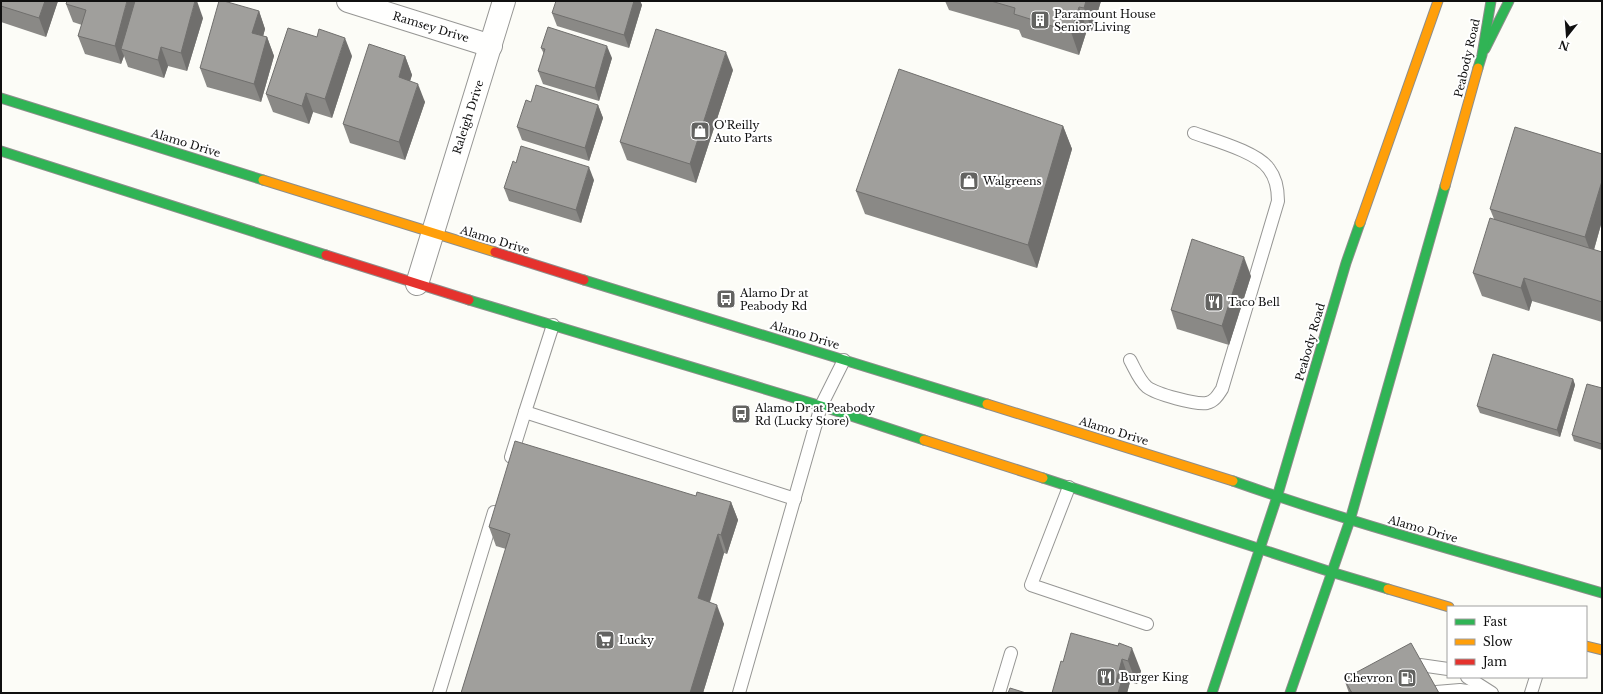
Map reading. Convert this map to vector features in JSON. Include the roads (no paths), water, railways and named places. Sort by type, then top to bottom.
[{"type":"main road","name":"Peabody Road","points":[[1212,693],[1277,497],[1346,263],[1438,1]]},
{"type":"main road","name":"Peabody Road","points":[[1290,693],[1350,520],[1482,55],[1491,1]]},
{"type":"main road","points":[[1482,55],[1510,1]]},
{"type":"main road","name":"Alamo Drive","points":[[1,98],[1218,476],[1277,497],[1350,520],[1602,593]]},
{"type":"main road","points":[[1,151],[417,284],[821,406],[1331,572],[1447,606]]},
{"type":"main road","points":[[1587,646],[1602,650]]},
{"type":"street","name":"Ramsey Drive","points":[[348,1],[491,46]]},
{"type":"street","name":"Raleigh Drive","points":[[417,284],[504,1]]},
{"type":"lane","points":[[1130,360],[1147,386],[1159,393],[1198,403],[1208,403],[1215,399],[1222,389],[1278,201],[1278,191],[1269,168],[1257,158],[1242,150],[1194,133]]},
{"type":"lane","points":[[508,465],[553,324]]},
{"type":"lane","points":[[739,693],[821,406],[844,360]]},
{"type":"lane","points":[[525,412],[795,499]]},
{"type":"lane","points":[[1069,486],[1031,585],[1146,624]]},
{"type":"lane","points":[[439,693],[497,503]]},
{"type":"lane","points":[[999,693],[1011,653]]},
{"type":"lane","points":[[1420,665],[1447,669]]},
{"type":"lane","points":[[1469,678],[1492,693]]},
{"type":"lane","points":[[1531,693],[1536,678]]},
{"type":"lane","points":[[1436,692],[1460,690],[1481,693]]},
{"type":"place","name":"Paramount House Senior Living","points":[[1040,20]]},
{"type":"place","name":"O'Reilly Auto Parts","points":[[700,131]]},
{"type":"place","name":"Walgreens","points":[[969,181]]},
{"type":"place","name":"Alamo Dr at Peabody Rd","points":[[726,299]]},
{"type":"place","name":"Taco Bell","points":[[1214,302]]},
{"type":"place","name":"Alamo Dr at Peabody Rd (Lucky Store)","points":[[741,414]]},
{"type":"place","name":"Lucky","points":[[605,640]]},
{"type":"place","name":"Burger King","points":[[1106,677]]},
{"type":"place","name":"Chevron","points":[[1407,678]]}]
